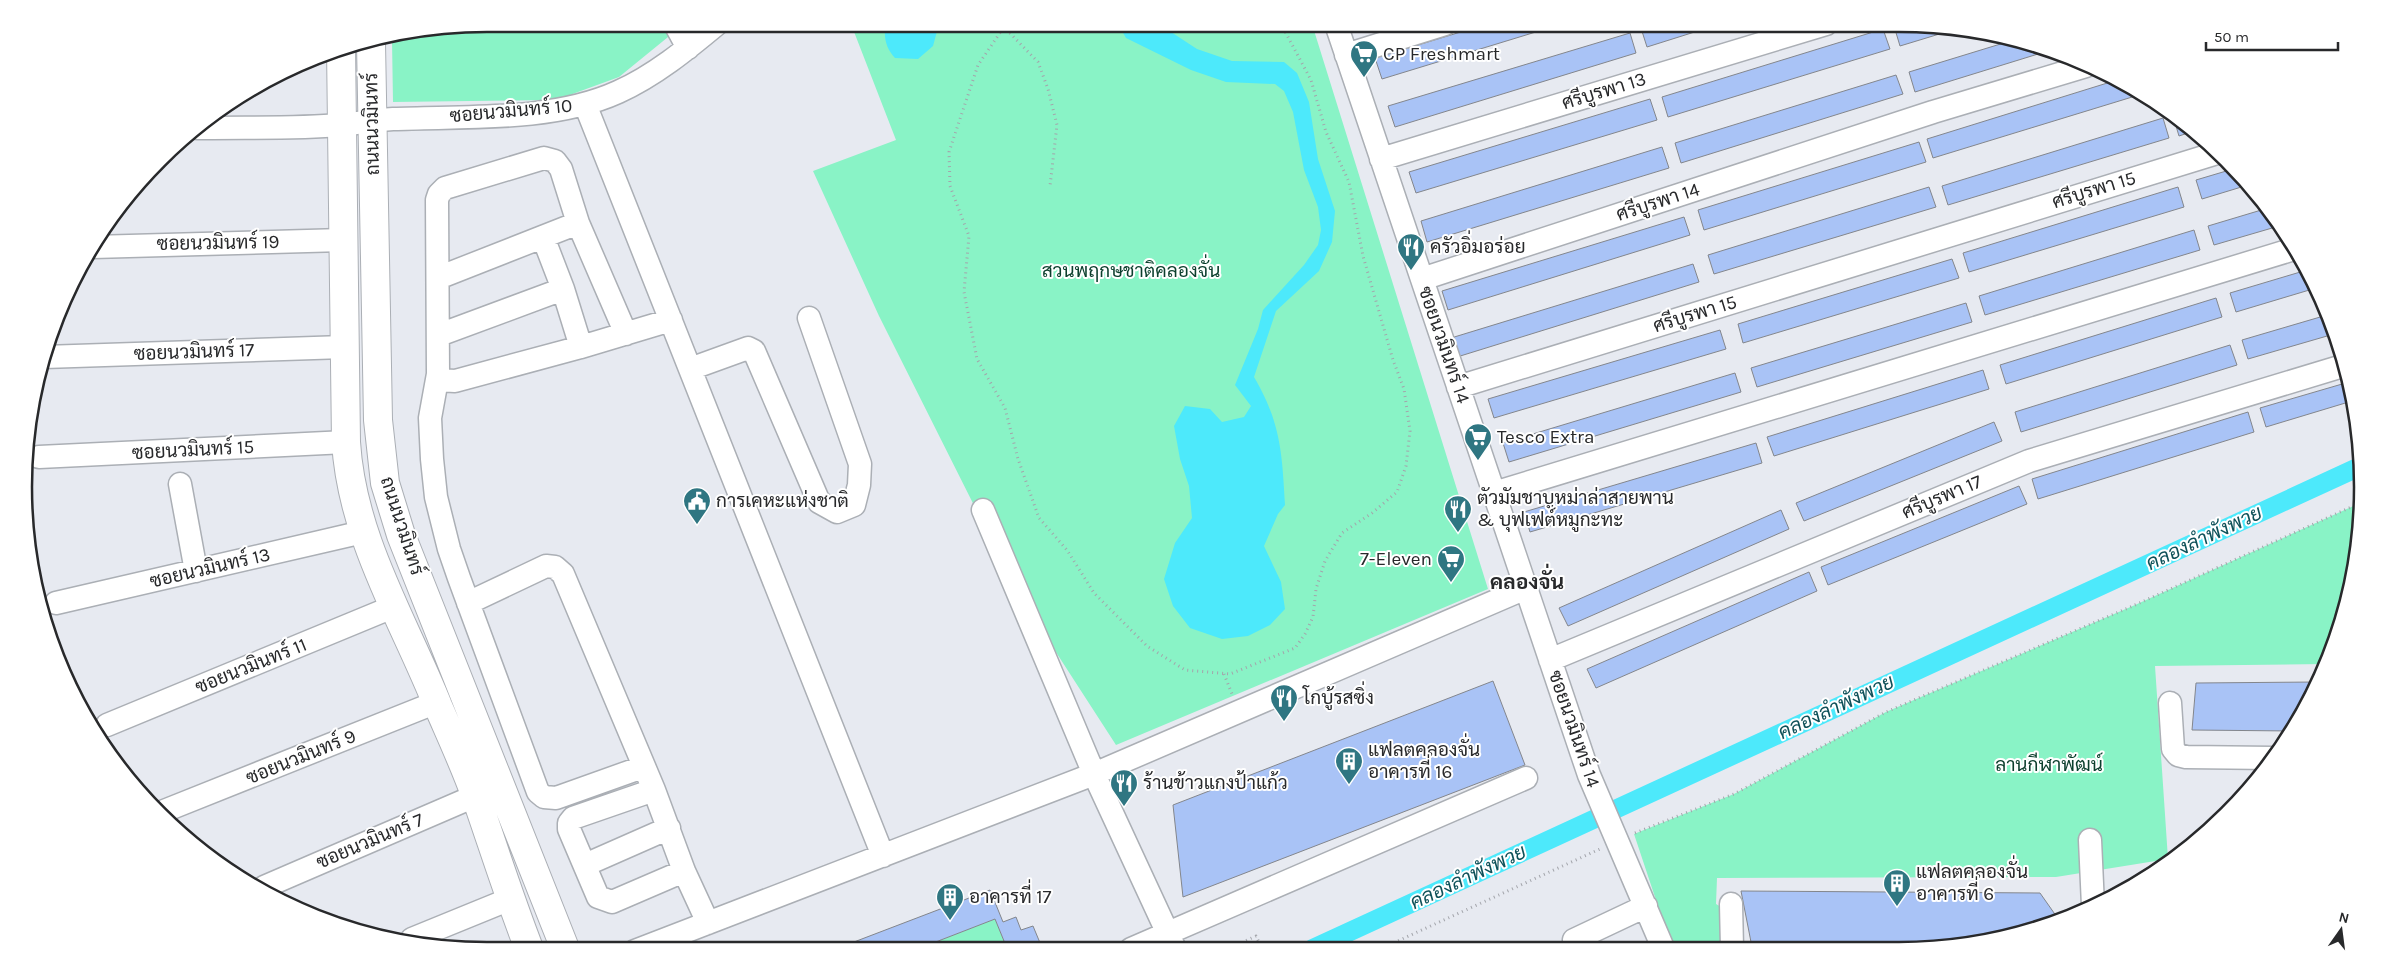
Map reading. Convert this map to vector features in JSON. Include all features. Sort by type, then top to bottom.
[{"type":"main road","name":"ถนนนวมินทร์","points":[[371,48],[378,420],[385,483],[401,534],[562,942]]},
{"type":"main road","name":"ถนนนวมินทร์","points":[[341,57],[346,442],[354,500],[363,532],[437,702],[475,796],[527,942]]},
{"type":"street","points":[[679,32],[688,48]]},
{"type":"street","name":"ซอยนวมินทร์ 10","points":[[210,128],[341,125],[372,120],[506,115],[549,111],[585,104],[618,92],[688,48],[707,32]]},
{"type":"street","name":"ซอยนวมินทร์ 14","points":[[1339,32],[1589,774],[1615,839],[1661,942]]},
{"type":"street","points":[[1346,54],[1419,32]]},
{"type":"street","name":"ศรีบูรพา 13","points":[[1381,159],[1800,32]]},
{"type":"street","name":"ศรีบูรพา 14","points":[[1422,279],[1894,124],[2077,69]]},
{"type":"street","points":[[585,104],[883,856]]},
{"type":"street","name":"ศรีบูรพา 15","points":[[1458,387],[2209,155]]},
{"type":"street","points":[[626,334],[578,222],[561,168],[555,161],[544,158],[445,188],[438,194],[439,335],[437,380],[430,418],[436,497],[449,549],[468,603],[534,784],[544,797],[556,798],[643,767]]},
{"type":"street","points":[[438,278],[578,222]]},
{"type":"street","points":[[543,237],[563,289],[581,347]]},
{"type":"street","name":"ซอยนวมินทร์ 19","points":[[101,247],[343,240]]},
{"type":"street","points":[[1494,493],[2287,251]]},
{"type":"street","points":[[439,335],[563,289]]},
{"type":"street","points":[[690,369],[748,348],[754,351],[819,502],[836,512],[854,505],[859,484],[860,464],[809,318]]},
{"type":"street","points":[[437,380],[455,381],[581,347],[671,320]]},
{"type":"street","name":"ซอยนวมินทร์ 17","points":[[52,357],[344,347]]},
{"type":"street","name":"ศรีบูรพา 17","points":[[1550,660],[2029,461],[2337,368]]},
{"type":"street","name":"ซอยนวมินทร์ 15","points":[[39,457],[346,442]]},
{"type":"street","points":[[180,484],[196,571]]},
{"type":"street","points":[[983,510],[1094,774],[1171,942],[1526,778]]},
{"type":"street","name":"ซอยนวมินทร์ 13","points":[[56,603],[363,532]]},
{"type":"street","points":[[468,603],[546,566],[555,567],[563,574],[654,790],[684,871],[708,923]]},
{"type":"street","points":[[658,942],[1094,774],[1526,588]]},
{"type":"street","name":"ซอยนวมินทร์ 11","points":[[107,725],[395,606]]},
{"type":"street","name":"ซอยนวมินทร์ 9","points":[[167,810],[437,702]]},
{"type":"street","points":[[2170,703],[2173,749],[2178,755],[2186,757],[2264,758]]},
{"type":"street","points":[[654,790],[573,818],[569,823],[569,828],[598,897],[610,902],[684,871]]},
{"type":"street","name":"ซอยนวมินทร์ 7","points":[[267,886],[475,796]]},
{"type":"street","points":[[585,865],[669,828]]},
{"type":"street","points":[[2090,840],[2093,899]]},
{"type":"street","points":[[417,937],[510,899]]},
{"type":"street","points":[[1732,904],[1732,942]]},
{"type":"street","points":[[1574,940],[1646,906]]},
{"type":"path","points":[[999,32],[978,64],[949,152],[950,186],[970,236],[964,292],[977,359],[1005,408],[1018,459],[1039,518],[1067,550],[1094,593],[1147,646],[1185,670],[1224,674],[1230,674],[1295,648],[1306,634],[1313,618],[1316,590],[1325,561],[1342,533],[1372,513],[1396,492],[1406,466],[1410,431],[1404,389],[1393,360],[1362,256],[1349,182],[1326,132],[1310,80],[1285,32]]},
{"type":"path","points":[[1010,32],[1038,62],[1048,89],[1057,125],[1050,186]]},
{"type":"path","points":[[1395,942],[1615,839],[1734,794],[1886,712],[2135,605],[2353,506]]},
{"type":"path","points":[[1224,674],[1232,694]]},
{"type":"path","points":[[1243,942],[1256,936],[1259,942]]},
{"type":"green space","points":[[674,32],[619,77],[556,100],[393,102],[392,43],[458,33]]},
{"type":"green space","name":"สวนพฤกษชาติคลองจั่น","points":[[854,32],[1314,32],[1488,589],[1116,745],[1019,595],[879,316],[813,171],[896,140]]},
{"type":"green space","name":"ลานกีฬาพัฒน์","points":[[2353,506],[2350,547],[2345,576],[2338,605],[2318,664],[2155,666],[2168,854],[2158,861],[2056,877],[1717,878],[1716,904],[1743,920],[1744,942],[1670,942],[1634,834],[1734,794],[1886,712],[2135,605]]},
{"type":"green space","points":[[995,919],[1004,941],[1001,942],[936,942]]},
{"type":"water","points":[[937,32],[933,46],[918,59],[895,58],[889,50],[885,33]]},
{"type":"water","points":[[1123,32],[1171,32],[1197,49],[1232,61],[1284,62],[1297,73],[1309,102],[1318,159],[1335,211],[1332,242],[1319,271],[1276,311],[1254,377],[1270,409],[1281,454],[1285,505],[1278,514],[1264,546],[1281,582],[1285,609],[1270,625],[1248,636],[1222,639],[1190,628],[1173,606],[1164,579],[1175,543],[1192,518],[1189,486],[1180,459],[1174,426],[1185,406],[1210,409],[1222,422],[1244,417],[1251,406],[1235,385],[1258,329],[1263,310],[1304,265],[1318,245],[1321,230],[1318,207],[1304,170],[1293,112],[1284,91],[1275,84],[1226,82],[1191,70],[1126,38]]},
{"type":"building","points":[[1461,32],[1536,32],[1382,79],[1375,58]]},
{"type":"building","points":[[1642,32],[1695,32],[1647,47]]},
{"type":"building","points":[[1873,32],[1884,32],[1890,49],[1668,117],[1662,97]]},
{"type":"building","points":[[1896,32],[1939,34],[1900,46]]},
{"type":"building","points":[[1630,33],[1636,53],[1395,127],[1388,106]]},
{"type":"building","points":[[2000,44],[2037,54],[1915,92],[1909,72]]},
{"type":"building","points":[[1896,75],[1903,94],[1681,163],[1675,143]]},
{"type":"building","points":[[2107,83],[2132,97],[1933,158],[1927,139]]},
{"type":"building","points":[[1650,99],[1657,120],[1416,193],[1409,172]]},
{"type":"building","points":[[2163,118],[2169,138],[1948,205],[1942,186]]},
{"type":"building","points":[[2177,128],[2185,134],[2179,136]]},
{"type":"building","points":[[1919,142],[1926,162],[1704,230],[1698,210]]},
{"type":"building","points":[[1662,147],[1669,168],[1427,242],[1421,221]]},
{"type":"building","points":[[2225,171],[2241,187],[2202,199],[2196,180]]},
{"type":"building","points":[[1929,187],[1936,207],[1714,274],[1708,255]]},
{"type":"building","points":[[2178,187],[2184,207],[1969,272],[1963,253]]},
{"type":"building","points":[[2259,211],[2272,228],[2214,245],[2208,226]]},
{"type":"building","points":[[1684,217],[1690,235],[1448,310],[1442,291]]},
{"type":"building","points":[[2194,230],[2200,250],[1985,315],[1979,296]]},
{"type":"building","points":[[1952,259],[1959,278],[1743,343],[1738,324]]},
{"type":"building","points":[[1693,264],[1699,282],[1457,357],[1451,338]]},
{"type":"building","points":[[2300,272],[2309,290],[2236,312],[2230,293]]},
{"type":"building","points":[[2216,298],[2222,317],[2006,384],[2000,365]]},
{"type":"building","points":[[1966,303],[1972,322],[1757,387],[1751,368]]},
{"type":"building","points":[[2320,317],[2327,336],[2248,359],[2242,340]]},
{"type":"building","points":[[1720,330],[1726,349],[1494,418],[1488,399]]},
{"type":"building","points":[[2230,345],[2237,365],[2021,432],[2015,412]]},
{"type":"building","points":[[1983,370],[1989,389],[1774,456],[1767,437]]},
{"type":"building","points":[[1735,373],[1741,392],[1509,462],[1503,443]]},
{"type":"building","points":[[2341,384],[2346,403],[2266,427],[2260,408]]},
{"type":"building","points":[[2248,412],[2254,432],[2038,499],[2032,479]]},
{"type":"building","points":[[1994,422],[2002,441],[1804,521],[1796,503]]},
{"type":"building","points":[[1756,443],[1762,463],[1530,532],[1524,512]]},
{"type":"building","points":[[2019,486],[2027,504],[1828,585],[1821,567]]},
{"type":"building","points":[[1781,510],[1789,529],[1568,626],[1559,608]]},
{"type":"building","points":[[1809,572],[1817,591],[1596,688],[1587,669]]},
{"type":"building","name":"แฟลตคลองจั่น อาคารที่ 16","points":[[1493,681],[1525,765],[1183,897],[1173,805]]},
{"type":"building","points":[[2310,682],[2283,731],[2192,730],[2196,683]]},
{"type":"building","name":"อาคารที่ 17","points":[[990,890],[1003,922],[1016,917],[1021,930],[1033,926],[1040,942],[1001,942],[1004,941],[995,919],[936,942],[854,942]]},
{"type":"building","name":"แฟลตคลองจั่น อาคารที่ 6","points":[[1741,891],[2040,893],[2055,914],[1987,934],[1928,942],[1751,942]]},
{"type":"waterway","name":"คลองลำพังพวย","points":[[1327,942],[2353,470]]},
{"type":"place","name":"CP Freshmart","points":[[1364,78]]},
{"type":"place","name":"ครัวอิ่มอร่อย","points":[[1411,271]]},
{"type":"place","name":"Tesco Extra","points":[[1478,461]]},
{"type":"place","name":"การเคหะแห่งชาติ","points":[[697,525]]},
{"type":"place","name":"ตัวมัมชาบูหม่าล่าสายพาน & บุฟเฟต์หมูกะทะ","points":[[1458,533]]},
{"type":"place","name":"7-Eleven","points":[[1451,583]]},
{"type":"place","name":"โกบู้รสซิ่ง","points":[[1284,722]]},
{"type":"place","name":"แฟลตคลองจั่น อาคารที่ 16","points":[[1349,785]]},
{"type":"place","name":"ร้านข้าวแกงป้าแก้ว","points":[[1124,807]]},
{"type":"place","name":"แฟลตคลองจั่น อาคารที่ 6","points":[[1897,907]]},
{"type":"place","name":"อาคารที่ 17","points":[[950,921]]},
{"type":"district","name":"คลองจั่น","points":[[1527,582]]}]
